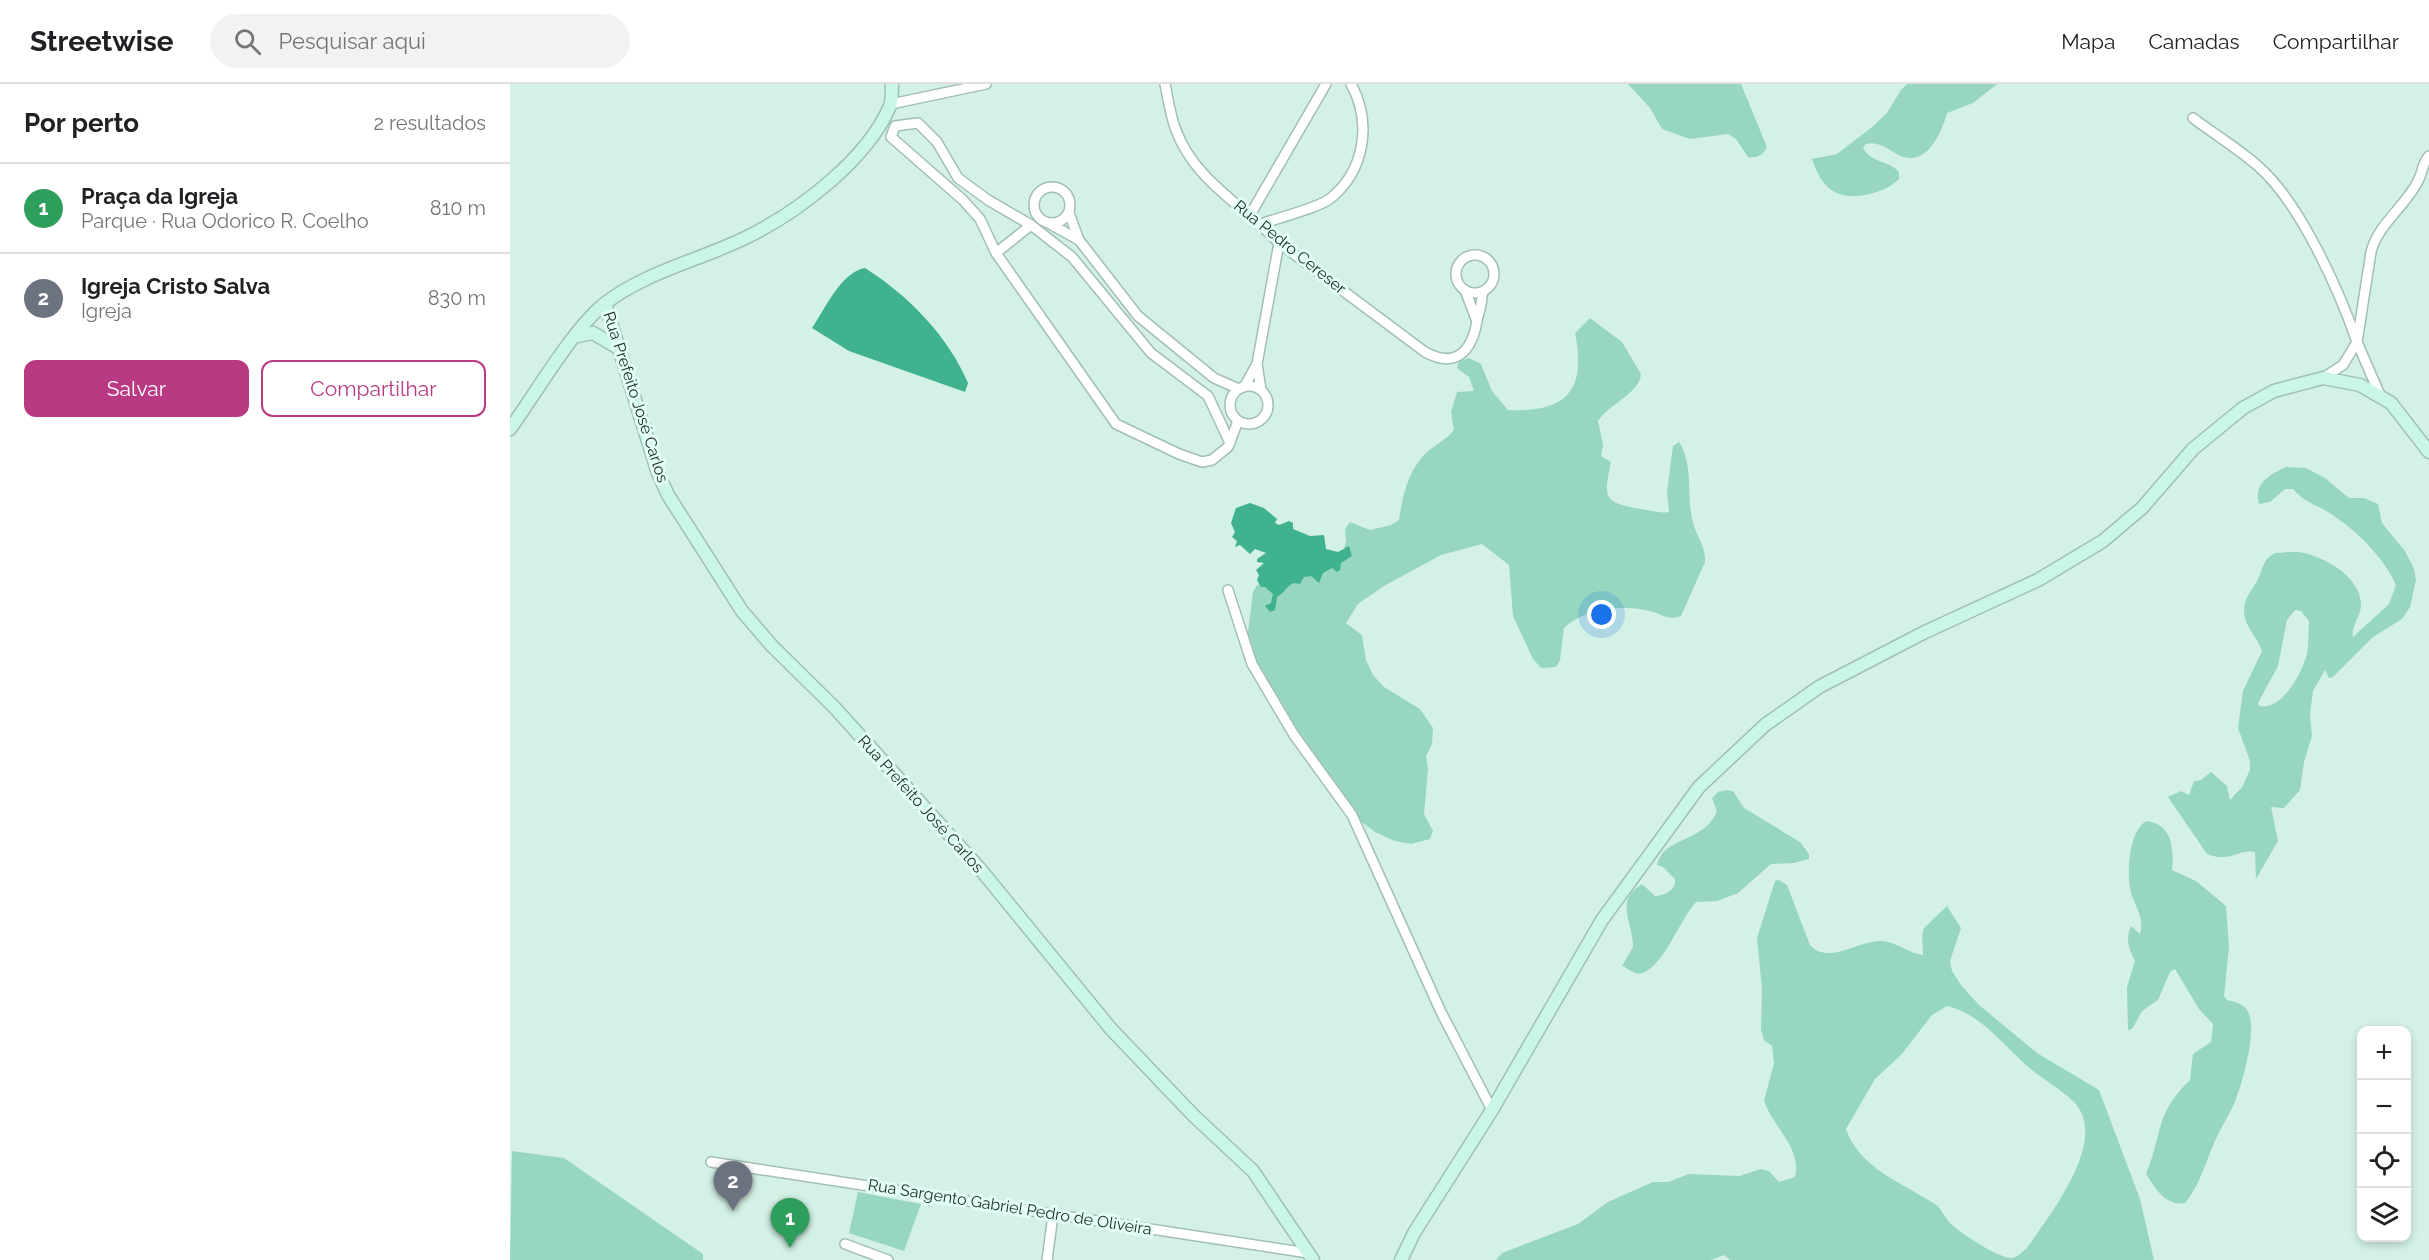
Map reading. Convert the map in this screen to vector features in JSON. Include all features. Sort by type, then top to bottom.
[{"type":"street","points":[[510,429],[588,319],[605,304],[631,288],[747,237],[774,222],[833,179],[855,157],[891,104],[892,84]]},
{"type":"street","points":[[891,104],[986,84]]},
{"type":"street","name":"Rua Pedro Cereser","points":[[1165,84],[1175,129],[1194,163],[1212,184],[1261,224],[1279,243],[1439,360],[1451,359],[1467,349],[1473,342],[1482,292]]},
{"type":"street","points":[[1250,215],[1326,84]]},
{"type":"street","points":[[1261,224],[1330,200],[1352,173],[1362,146],[1363,129],[1356,94],[1351,84]]},
{"type":"street","points":[[2193,118],[2259,167],[2290,203],[2327,272],[2380,395]]},
{"type":"street","points":[[1230,442],[1208,396],[1151,353],[1071,257],[1031,225],[988,200],[958,178],[937,142],[918,123],[894,126],[891,137],[963,200],[980,219],[996,253],[1116,424],[1179,454],[1202,462],[1221,454],[1230,442],[1238,421]]},
{"type":"street","points":[[1401,1260],[1414,1233],[1492,1110],[1602,920],[1699,787],[1765,725],[1819,687],[1923,633],[2038,580],[2103,541],[2142,508],[2193,449],[2243,408],[2274,391],[2323,378],[2343,365],[2357,342],[2374,238],[2409,195],[2419,179],[2424,161],[2429,156]]},
{"type":"street","points":[[1050,224],[1058,223],[1068,213],[1070,206],[1065,192],[1058,188],[1045,188],[1035,197],[1034,210],[1043,222],[1079,240]]},
{"type":"street","points":[[1068,213],[1079,240],[1138,316],[1176,350],[1214,378],[1241,388],[1260,390]]},
{"type":"street","points":[[996,253],[1031,225]]},
{"type":"street","points":[[1214,378],[1230,402],[1231,413],[1238,421],[1251,424],[1262,418],[1268,407],[1260,390],[1257,364],[1279,243]]},
{"type":"street","points":[[1465,290],[1482,292],[1490,286],[1494,271],[1486,258],[1477,255],[1467,256],[1457,268],[1456,278],[1465,290],[1477,321]]},
{"type":"street","name":"Rua Prefeito José Carlos","points":[[605,304],[658,473],[668,495],[742,610],[772,646],[836,708],[981,870],[1112,1029],[1194,1116],[1253,1171],[1310,1257]]},
{"type":"street","points":[[577,336],[593,333],[620,349]]},
{"type":"street","points":[[1230,402],[1257,364]]},
{"type":"street","points":[[2323,378],[2360,386],[2380,395],[2391,403],[2429,452]]},
{"type":"street","points":[[1228,590],[1252,664],[1294,735],[1352,815],[1441,1012],[1492,1110]]},
{"type":"street","name":"Rua Sargento Gabriel Pedro de Oliveira","points":[[711,1162],[1310,1257]]},
{"type":"street","points":[[1047,1260],[1053,1215]]},
{"type":"street","points":[[845,1244],[888,1260]]},
{"type":"shaded area","points":[[1628,84],[1741,84],[1767,147],[1759,156],[1748,157],[1736,139],[1728,134],[1690,139],[1662,129],[1650,108]]},
{"type":"shaded area","points":[[1907,84],[1997,84],[1973,103],[1947,113],[1932,146],[1918,157],[1901,156],[1876,143],[1866,144],[1863,148],[1871,157],[1890,165],[1899,172],[1899,179],[1893,184],[1878,192],[1859,196],[1840,194],[1826,186],[1812,159],[1837,154],[1872,127],[1887,113]]},
{"type":"shaded area","points":[[865,268],[897,291],[926,318],[960,366],[968,383],[965,392],[849,351],[812,328],[848,276]]},
{"type":"shaded area","points":[[1590,318],[1622,342],[1641,374],[1630,393],[1598,421],[1603,445],[1601,456],[1611,462],[1607,484],[1609,497],[1629,507],[1669,512],[1667,492],[1673,446],[1679,442],[1687,462],[1691,515],[1703,548],[1705,562],[1681,616],[1669,617],[1640,609],[1616,608],[1582,616],[1564,628],[1560,660],[1556,667],[1541,668],[1533,659],[1513,616],[1509,565],[1482,544],[1441,555],[1384,586],[1358,604],[1346,623],[1362,635],[1366,660],[1373,675],[1384,687],[1420,709],[1433,728],[1432,744],[1426,756],[1428,769],[1424,814],[1433,831],[1430,839],[1411,844],[1395,841],[1375,832],[1359,820],[1335,781],[1307,752],[1246,648],[1253,592],[1257,585],[1342,556],[1346,541],[1345,529],[1350,522],[1370,530],[1391,525],[1399,520],[1404,493],[1414,469],[1425,454],[1454,430],[1451,412],[1457,392],[1474,391],[1469,377],[1457,368],[1459,361],[1469,358],[1481,364],[1492,391],[1508,410],[1545,407],[1558,402],[1568,394],[1574,384],[1578,370],[1575,333]]},
{"type":"shaded area","points":[[2286,467],[2306,468],[2325,478],[2349,498],[2364,498],[2378,504],[2382,523],[2405,551],[2414,569],[2416,580],[2410,607],[2402,619],[2373,637],[2333,677],[2329,678],[2325,670],[2313,691],[2310,714],[2312,736],[2304,762],[2300,790],[2284,808],[2271,807],[2278,841],[2256,879],[2255,852],[2243,852],[2228,857],[2207,854],[2168,797],[2181,791],[2189,795],[2194,781],[2201,780],[2211,772],[2227,786],[2230,800],[2242,787],[2250,770],[2250,761],[2238,728],[2243,691],[2262,651],[2244,615],[2247,597],[2271,555],[2293,552],[2309,554],[2330,563],[2348,577],[2355,586],[2360,596],[2361,606],[2353,629],[2353,637],[2389,604],[2396,585],[2384,564],[2358,535],[2328,512],[2301,497],[2293,489],[2285,489],[2270,502],[2259,504],[2258,491],[2261,485]],"holes":[[[2295,610],[2301,611],[2309,621],[2307,654],[2301,671],[2290,689],[2276,703],[2259,706],[2258,703],[2278,666],[2287,620]]]},
{"type":"shaded area","points":[[1250,503],[1264,508],[1277,519],[1275,523],[1279,525],[1289,521],[1293,523],[1293,529],[1310,536],[1324,535],[1326,549],[1338,552],[1349,546],[1352,556],[1341,563],[1340,570],[1337,572],[1332,568],[1323,573],[1319,583],[1311,576],[1304,577],[1300,584],[1291,584],[1277,597],[1275,610],[1270,612],[1265,606],[1271,603],[1273,594],[1265,587],[1261,587],[1257,580],[1259,575],[1256,570],[1264,563],[1257,562],[1257,559],[1266,553],[1255,549],[1250,554],[1240,545],[1235,547],[1237,541],[1232,537],[1235,532],[1231,523],[1236,508]]},
{"type":"shaded area","points":[[1733,791],[1744,808],[1800,842],[1809,854],[1809,859],[1794,863],[1771,864],[1738,893],[1717,901],[1696,902],[1665,951],[1651,968],[1638,973],[1622,966],[1633,947],[1627,913],[1628,898],[1642,884],[1655,896],[1666,893],[1674,887],[1675,879],[1663,867],[1657,865],[1661,856],[1667,849],[1694,835],[1711,821],[1717,811],[1712,798],[1718,792]]},
{"type":"shaded area","points":[[2146,821],[2162,827],[2167,833],[2172,846],[2172,870],[2196,881],[2226,906],[2229,947],[2224,996],[2227,1000],[2245,1008],[2250,1017],[2251,1039],[2240,1088],[2217,1135],[2198,1182],[2185,1203],[2172,1202],[2167,1199],[2157,1191],[2146,1174],[2165,1114],[2178,1092],[2190,1080],[2193,1054],[2211,1042],[2213,1024],[2199,1009],[2175,969],[2170,972],[2158,1000],[2142,1011],[2132,1029],[2128,1030],[2127,987],[2135,961],[2128,936],[2131,926],[2140,934],[2141,927],[2140,916],[2131,894],[2129,862],[2136,834]]},
{"type":"shaded area","points":[[1779,880],[1787,885],[1810,945],[1826,953],[1874,941],[1883,941],[1923,955],[1924,928],[1947,906],[1961,928],[1950,961],[1952,971],[1961,985],[1979,1005],[2037,1053],[2099,1090],[2140,1199],[2154,1260],[1730,1260],[1724,1255],[1711,1260],[1496,1260],[1502,1253],[1578,1224],[1608,1202],[1653,1182],[1668,1182],[1689,1174],[1739,1176],[1761,1169],[1769,1171],[1779,1182],[1795,1177],[1796,1166],[1791,1147],[1764,1101],[1774,1063],[1772,1046],[1764,1040],[1761,1030],[1762,989],[1757,938],[1775,881]],"holes":[[[1947,1006],[1979,1021],[2029,1067],[2074,1102],[2083,1118],[2085,1136],[2081,1156],[2073,1176],[2027,1248],[2012,1258],[1999,1255],[1972,1240],[1952,1225],[1935,1204],[1872,1165],[1852,1143],[1846,1129],[1875,1079],[1901,1055],[1932,1015]]]},
{"type":"shaded area","points":[[512,1151],[564,1158],[703,1254],[703,1260],[510,1260]]},
{"type":"shaded area","points":[[858,1192],[921,1204],[904,1251],[849,1233]]},
{"type":"place","name":"Igreja Cristo Salva","points":[[733,1211]]},
{"type":"place","name":"Praça da Igreja","points":[[790,1248]]}]
